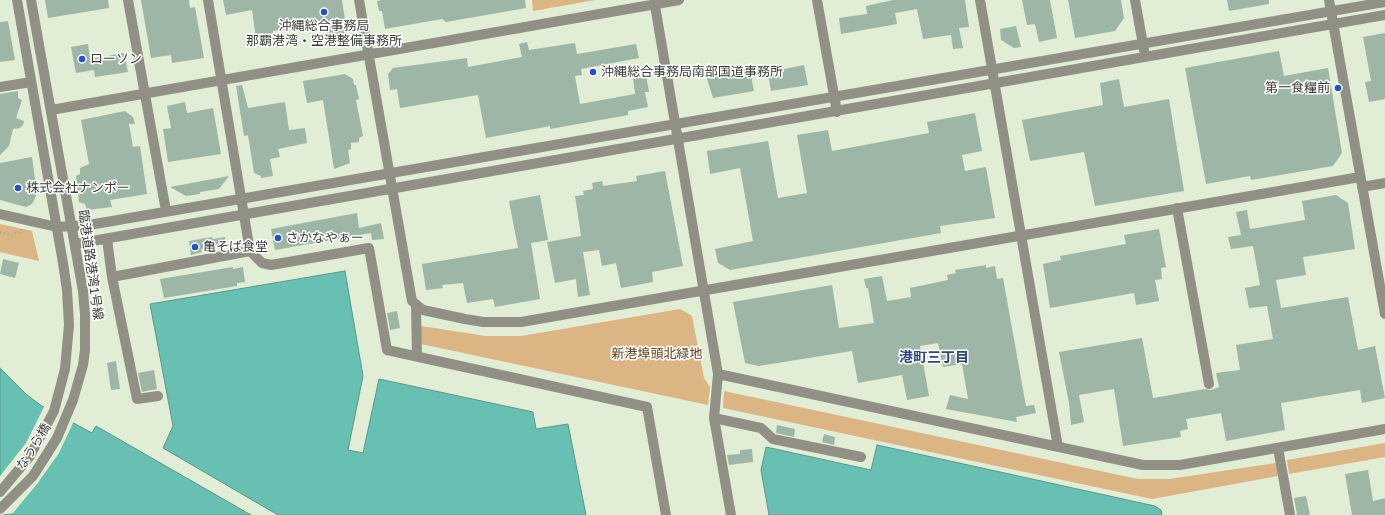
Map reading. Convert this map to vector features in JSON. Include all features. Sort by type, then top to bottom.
[{"type":"street","name":"臨港道路港湾1号線","points":[[17,0],[57,227],[69,314],[67,351],[62,386]]},
{"type":"street","name":"臨港道路港湾1号線","points":[[31,0],[83,291],[85,326],[83,365],[76,391]]},
{"type":"street","points":[[128,0],[166,211]]},
{"type":"street","points":[[208,0],[250,251],[262,263],[271,265],[369,248],[387,350],[648,407],[666,515]]},
{"type":"street","points":[[359,0],[410,295],[416,306],[417,356]]},
{"type":"street","points":[[51,110],[369,55],[655,2],[679,0]]},
{"type":"street","points":[[817,0],[837,112]]},
{"type":"street","points":[[980,0],[1058,446]]},
{"type":"street","points":[[1135,0],[1146,58]]},
{"type":"street","points":[[1329,0],[1385,314]]},
{"type":"street","points":[[655,2],[718,374],[714,418],[731,515]]},
{"type":"street","points":[[0,214],[57,227],[89,225],[1385,2]]},
{"type":"street","points":[[57,227],[75,244],[107,239],[1385,16]]},
{"type":"street","points":[[0,87],[31,82]]},
{"type":"street","points":[[416,306],[423,310],[465,319],[496,322],[521,322],[1177,208],[1361,182],[1385,183]]},
{"type":"street","points":[[1177,208],[1209,384]]},
{"type":"street","points":[[107,239],[112,277],[137,399],[158,396]]},
{"type":"street","points":[[112,277],[250,251]]},
{"type":"street","points":[[718,374],[1143,465],[1180,465],[1385,429]]},
{"type":"street","name":"なうら橋","points":[[0,492],[23,467],[38,445],[54,411],[62,386]]},
{"type":"street","name":"なうら橋","points":[[0,509],[41,465],[63,424],[76,391]]},
{"type":"street","points":[[714,418],[762,428],[773,439],[861,457]]},
{"type":"street","points":[[1278,448],[1290,515]]},
{"type":"path","points":[[0,232],[13,235],[18,231],[21,232],[22,228]]},
{"type":"green space","points":[[532,0],[595,0],[533,11]]},
{"type":"green space","points":[[0,224],[32,231],[39,261],[0,252]]},
{"type":"green space","name":"新港埠頭北緑地","points":[[680,309],[692,316],[704,378],[710,387],[708,405],[421,344],[421,326],[486,336],[521,336]]},
{"type":"green space","name":"新港埠頭北緑地","points":[[724,391],[1138,479],[1169,479],[1276,463],[1278,476],[1152,499],[723,408]]},
{"type":"green space","points":[[1385,443],[1385,457],[1289,474],[1287,460]]},
{"type":"water","points":[[345,271],[363,376],[348,450],[363,453],[379,379],[533,412],[536,429],[568,424],[586,515],[278,515],[163,448],[173,426],[150,304]]},
{"type":"water","points":[[0,368],[27,395],[42,406],[92,433],[96,426],[251,515],[0,515]]},
{"type":"water","points":[[877,445],[1155,506],[1161,510],[1162,515],[769,515],[761,470],[766,447],[871,470]]},
{"type":"pier","points":[[45,405],[74,421],[59,453],[37,484],[13,513],[0,515],[0,476],[26,443]]},
{"type":"building","points":[[45,0],[108,0],[109,8],[48,18]]},
{"type":"building","points":[[141,0],[189,0],[190,8],[195,7],[204,58],[172,63],[171,55],[151,58]]},
{"type":"building","points":[[223,0],[342,0],[347,33],[327,36],[325,24],[273,31],[274,37],[256,39],[252,10],[226,15]]},
{"type":"building","points":[[525,0],[526,8],[446,22],[442,19],[385,29],[382,11],[379,11],[377,1]]},
{"type":"building","points":[[893,0],[965,0],[969,27],[959,28],[963,48],[953,49],[951,35],[923,39],[917,9],[895,13],[897,24],[841,34],[839,18],[867,14],[866,6]]},
{"type":"building","points":[[1022,0],[1050,0],[1057,38],[1039,42],[1035,24],[1027,25]]},
{"type":"building","points":[[1068,0],[1121,0],[1124,18],[1115,31],[1075,38]]},
{"type":"building","points":[[1227,0],[1269,0],[1269,4],[1229,11]]},
{"type":"building","points":[[8,21],[15,60],[0,62],[0,22]]},
{"type":"building","points":[[1016,26],[1021,47],[1014,48],[1001,40],[1000,29]]},
{"type":"building","points":[[1385,33],[1385,99],[1369,102],[1365,82],[1371,81],[1363,37]]},
{"type":"building","points":[[527,42],[529,50],[575,43],[577,54],[636,44],[639,58],[581,69],[582,75],[575,76],[580,104],[635,94],[633,77],[646,75],[649,92],[645,92],[648,107],[628,111],[628,115],[550,129],[550,126],[486,138],[478,95],[400,108],[397,89],[390,90],[388,74],[393,68],[467,58],[468,67],[522,57],[519,44]]},
{"type":"building","points":[[88,44],[90,59],[124,53],[128,72],[95,77],[94,70],[76,73],[71,47]]},
{"type":"building","points":[[1279,51],[1284,76],[1328,68],[1342,153],[1333,166],[1251,180],[1250,176],[1206,184],[1185,68]]},
{"type":"building","points":[[783,64],[784,69],[804,65],[808,85],[771,91],[767,67]]},
{"type":"building","points":[[749,66],[754,91],[713,98],[706,76],[709,76],[708,72]]},
{"type":"building","points":[[345,74],[353,79],[354,85],[356,85],[359,99],[356,100],[363,136],[359,138],[359,142],[351,143],[351,149],[348,150],[350,163],[334,169],[323,100],[307,103],[303,81]]},
{"type":"building","points":[[1119,79],[1124,107],[1169,99],[1184,191],[1095,206],[1084,152],[1030,161],[1022,120],[1103,105],[1100,83]]},
{"type":"building","points":[[242,85],[248,108],[285,102],[289,130],[305,128],[307,143],[278,149],[280,157],[270,159],[273,176],[261,178],[261,176],[254,173],[248,135],[244,136],[236,86]]},
{"type":"building","points":[[18,91],[18,98],[22,100],[16,118],[24,121],[23,125],[20,128],[13,129],[9,146],[0,155],[0,94]]},
{"type":"building","points":[[185,102],[187,113],[213,108],[221,154],[168,162],[163,129],[171,128],[167,106]]},
{"type":"building","points":[[125,111],[133,117],[135,124],[129,124],[133,147],[140,146],[147,194],[110,200],[112,207],[87,210],[85,204],[79,202],[76,176],[80,174],[80,168],[89,164],[81,120]]},
{"type":"building","points":[[975,113],[982,151],[962,155],[965,171],[986,167],[995,218],[940,226],[941,233],[730,270],[718,263],[715,249],[753,241],[740,168],[710,174],[707,151],[768,141],[778,198],[807,193],[797,135],[828,130],[832,151],[929,133],[927,122]]},
{"type":"building","points":[[32,157],[37,194],[32,204],[26,207],[0,200],[0,163]]},
{"type":"building","points":[[665,171],[683,266],[652,272],[653,282],[621,288],[616,263],[602,266],[599,250],[583,252],[590,295],[578,297],[576,279],[555,283],[547,242],[581,236],[575,196],[584,195],[583,191],[593,189],[592,183],[602,181],[603,186],[637,181],[636,176]]},
{"type":"building","points":[[229,176],[219,189],[200,192],[200,194],[186,196],[170,187]]},
{"type":"building","points":[[540,195],[548,240],[531,243],[540,299],[495,307],[493,299],[467,303],[463,283],[442,285],[443,288],[426,290],[422,264],[518,248],[509,201]]},
{"type":"building","points":[[1336,195],[1348,203],[1355,249],[1303,257],[1306,275],[1276,280],[1281,308],[1348,297],[1358,350],[1375,346],[1385,398],[1362,403],[1360,390],[1281,403],[1285,430],[1226,441],[1221,413],[1186,419],[1188,429],[1180,431],[1181,437],[1123,446],[1114,389],[1079,395],[1084,422],[1071,425],[1069,403],[1059,352],[1142,338],[1153,398],[1205,389],[1211,390],[1219,387],[1216,373],[1240,370],[1236,345],[1273,339],[1267,306],[1249,308],[1245,288],[1260,285],[1253,246],[1231,249],[1228,237],[1241,235],[1236,212],[1247,210],[1250,229],[1305,220],[1302,201]]},
{"type":"building","points":[[357,213],[359,228],[381,223],[384,239],[372,240],[371,233],[275,250],[271,229]]},
{"type":"building","points":[[1159,229],[1166,267],[1161,268],[1162,279],[1155,280],[1159,301],[1136,305],[1134,293],[1050,308],[1043,264],[1061,260],[1060,256],[1126,244],[1124,235]]},
{"type":"building","points":[[212,237],[213,239],[225,237],[226,245],[201,249],[202,252],[191,255],[189,241]]},
{"type":"building","points":[[3,259],[19,263],[15,278],[0,274]]},
{"type":"building","points":[[986,265],[986,268],[995,266],[997,279],[1003,278],[1026,406],[1034,405],[1036,413],[1016,417],[1017,422],[946,409],[950,395],[968,399],[962,364],[943,367],[938,343],[920,346],[929,396],[907,400],[902,375],[858,383],[852,351],[759,366],[745,363],[733,302],[832,285],[839,328],[874,323],[868,288],[866,288],[864,279],[882,276],[887,301],[911,297],[910,288],[948,280],[947,275],[956,273],[955,270]]},
{"type":"building","points":[[233,267],[233,269],[243,267],[245,282],[237,283],[237,286],[164,298],[160,279]]},
{"type":"building","points":[[397,311],[400,328],[390,330],[387,313]]},
{"type":"building","points":[[116,361],[120,389],[111,390],[107,363]]},
{"type":"building","points":[[154,370],[157,389],[142,392],[138,373]]},
{"type":"building","points":[[777,425],[795,429],[794,437],[776,433]]},
{"type":"building","points":[[824,434],[835,437],[834,445],[822,442]]},
{"type":"building","points":[[752,449],[753,462],[729,465],[727,455],[740,454],[740,450]]},
{"type":"building","points":[[1368,470],[1373,501],[1385,498],[1385,515],[1352,515],[1345,474]]},
{"type":"building","points":[[1306,496],[1310,515],[1297,515],[1294,498]]},
{"type":"place","name":"沖縄総合事務局 那覇港湾・空港整備事務所","points":[[324,12]]},
{"type":"place","name":"ローソン","points":[[82,59]]},
{"type":"place","name":"沖縄総合事務局南部国道事務所","points":[[593,72]]},
{"type":"place","name":"第一食糧前","points":[[1338,88]]},
{"type":"place","name":"株式会社ナンポー","points":[[18,188]]},
{"type":"place","name":"さかなやぁー","points":[[278,238]]},
{"type":"place","name":"亀そば食堂","points":[[195,247]]},
{"type":"district","name":"港町三丁目","points":[[934,358]]}]
